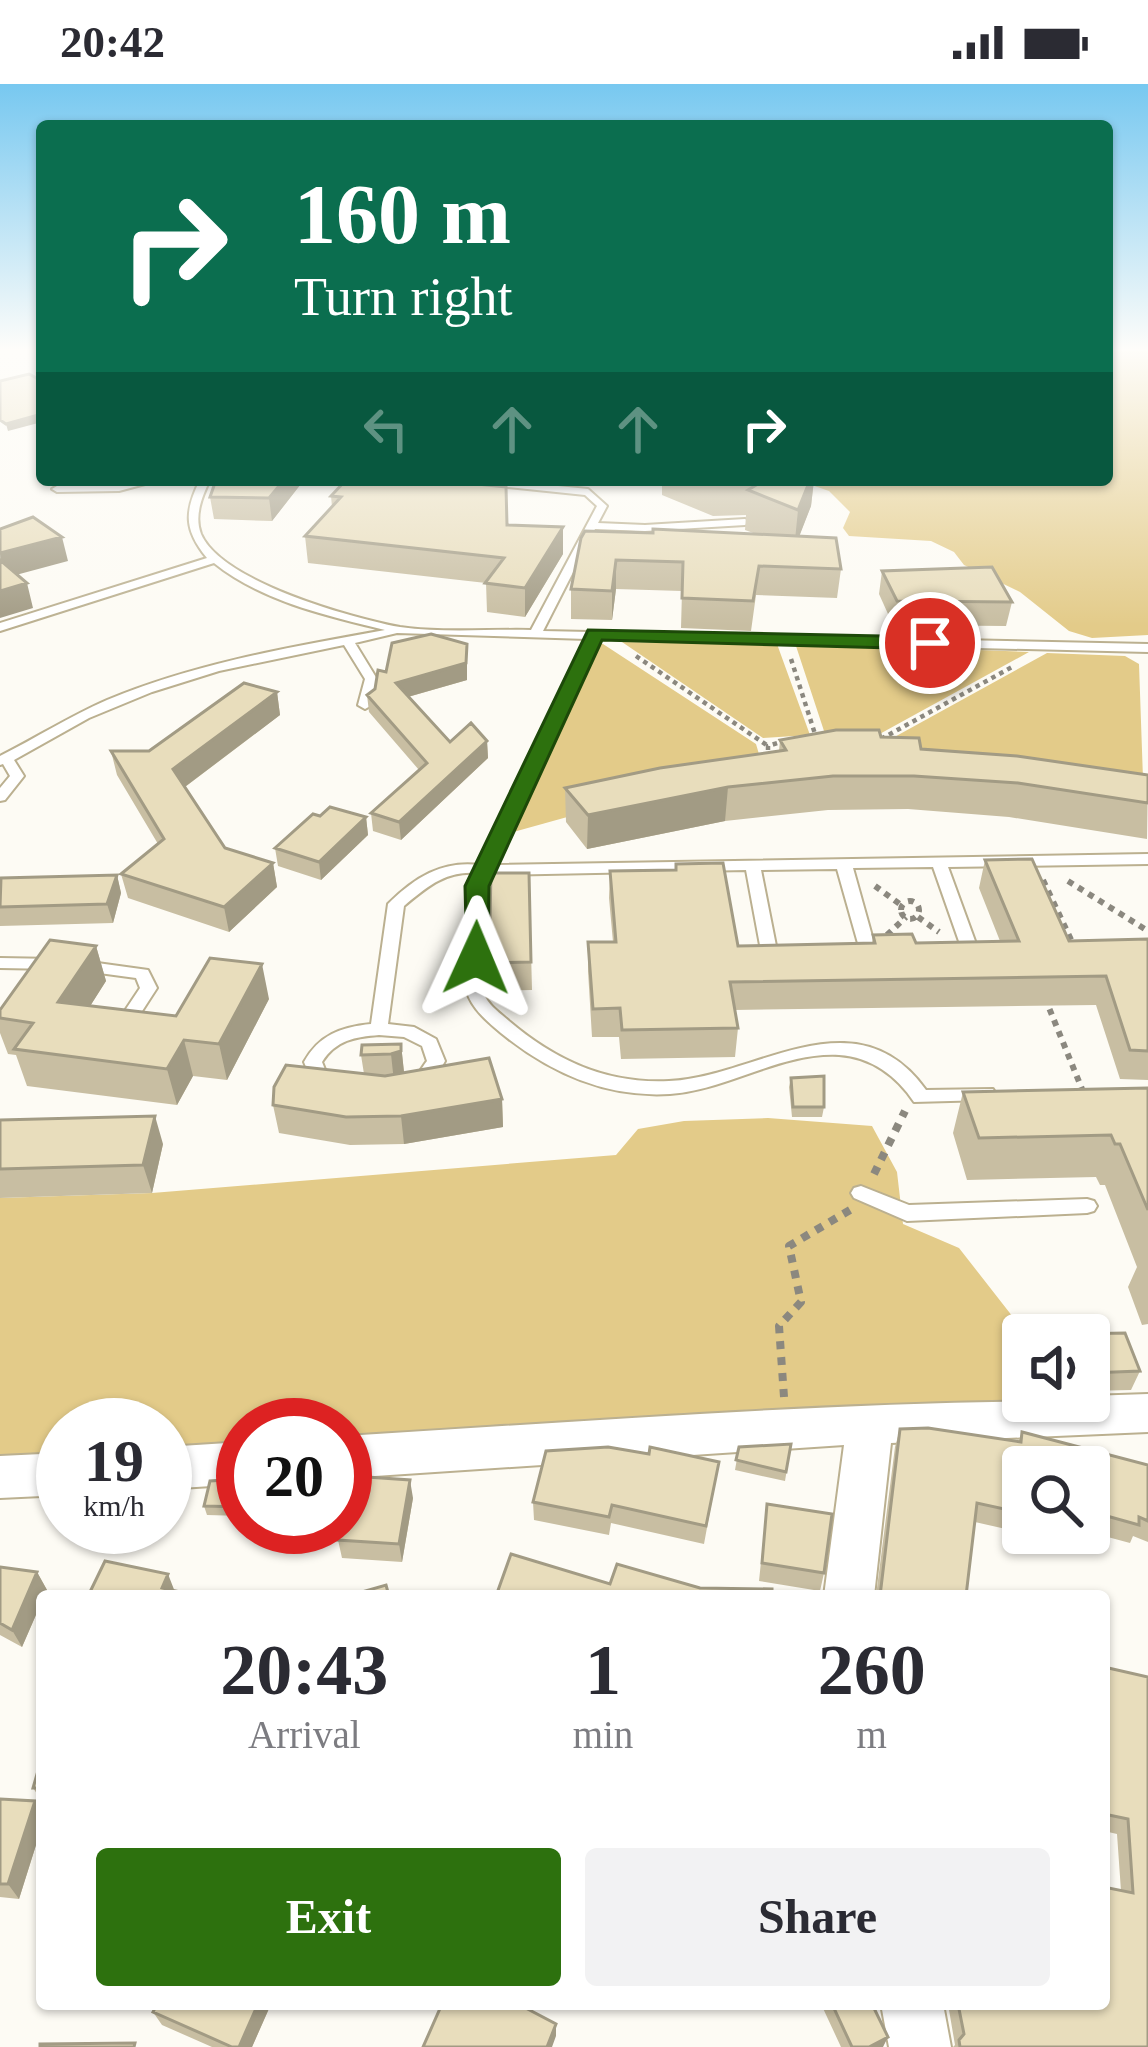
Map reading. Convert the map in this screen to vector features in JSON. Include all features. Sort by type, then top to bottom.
[{"type":"street","points":[[372,1455],[870,1424],[1148,1413]]},
{"type":"street","points":[[850,1590],[870,1424]]},
{"type":"street","points":[[4,1482],[36,1478]]},
{"type":"street","points":[[913,2010],[920,2047]]},
{"type":"lane","points":[[57,489],[128,486]]},
{"type":"lane","points":[[202,486],[194,523],[202,546],[215,559],[287,596],[404,631]]},
{"type":"lane","points":[[529,486],[588,492],[602,506],[537,631]]},
{"type":"lane","points":[[591,526],[745,522]]},
{"type":"lane","points":[[0,627],[215,559]]},
{"type":"lane","points":[[0,797],[17,776],[3,760],[77,718],[197,673],[404,631],[1148,648]]},
{"type":"lane","points":[[595,634],[477,886],[475,994],[490,1017],[580,1077],[675,1087],[764,1062],[836,1049],[883,1060],[909,1077],[921,1097],[1000,1094]]},
{"type":"lane","points":[[347,641],[371,679],[364,706]]},
{"type":"lane","points":[[379,1029],[396,904],[440,870],[458,865],[485,870],[753,868],[1148,859]]},
{"type":"lane","points":[[939,862],[971,952],[946,952]]},
{"type":"lane","points":[[844,866],[869,954]]},
{"type":"lane","points":[[753,868],[770,956],[810,955]]},
{"type":"lane","points":[[849,954],[889,953]]},
{"type":"lane","points":[[0,963],[62,964],[142,974],[149,988],[129,1018]]},
{"type":"lane","points":[[379,1029],[408,1031],[430,1042],[436,1061],[423,1081],[375,1093],[346,1092],[321,1081],[314,1062],[326,1043],[352,1031],[379,1029]]},
{"type":"lane","points":[[861,1193],[907,1213],[1088,1206]]},
{"type":"path","points":[[774,771],[765,753],[768,746],[778,740],[817,737],[786,644]]},
{"type":"path","points":[[635,655],[768,746]]},
{"type":"path","points":[[888,750],[876,742],[1020,663]]},
{"type":"path","points":[[1034,860],[1148,931]]},
{"type":"path","points":[[1034,860],[1076,951]]},
{"type":"path","points":[[1039,983],[1082,1089]]},
{"type":"path","points":[[783,1431],[784,1374],[778,1326],[801,1302],[789,1246],[847,1216],[904,1112],[921,1097]]},
{"type":"shaded area","points":[[1113,443],[1148,443],[1148,635],[1092,638],[1069,631],[1020,592],[964,565],[954,552],[931,541],[849,536],[843,528],[850,512],[829,491],[814,486],[1113,486]]},
{"type":"shaded area","points":[[588,642],[603,644],[756,744],[764,771],[614,804],[503,835]]},
{"type":"shaded area","points":[[622,642],[777,644],[810,735],[763,738]]},
{"type":"shaded area","points":[[795,643],[1029,652],[876,736],[825,734]]},
{"type":"shaded area","points":[[1047,653],[1125,656],[1139,664],[1144,808],[880,745]]},
{"type":"shaded area","points":[[768,1118],[872,1126],[897,1172],[903,1224],[959,1248],[1011,1314],[1002,1314],[1002,1407],[372,1437],[372,1398],[216,1398],[216,1445],[192,1447],[192,1398],[36,1398],[36,1455],[0,1457],[0,1198],[152,1193],[616,1155],[638,1129],[684,1121]]},
{"type":"building","points":[[214,486],[279,486],[269,498],[210,497]]},
{"type":"building","points":[[340,486],[506,487],[507,525],[563,527],[525,588],[485,583],[504,558],[305,536],[341,497],[331,496]]},
{"type":"building","points":[[755,486],[808,486],[798,510],[748,490]]},
{"type":"building","points":[[33,517],[62,537],[0,553],[0,529]]},
{"type":"building","points":[[653,529],[836,538],[841,569],[759,566],[753,601],[682,598],[683,562],[616,560],[612,591],[571,589],[585,531],[653,533]]},
{"type":"building","points":[[0,560],[27,583],[0,591]]},
{"type":"building","points":[[992,567],[1012,602],[897,601],[882,571]]},
{"type":"building","points":[[431,634],[467,644],[466,663],[396,683],[450,742],[471,723],[487,741],[399,822],[371,813],[427,763],[367,695],[375,689],[378,670],[386,672],[392,643]]},
{"type":"building","points":[[244,683],[277,692],[173,769],[225,848],[273,863],[224,907],[121,874],[164,839],[111,751],[149,751]]},
{"type":"building","points":[[836,730],[879,730],[881,737],[919,738],[921,749],[1017,756],[1148,775],[1148,803],[1018,783],[833,776],[728,787],[588,815],[565,788],[660,768],[786,750],[780,740]]},
{"type":"building","points":[[330,807],[366,817],[319,862],[275,848],[313,814],[320,816]]},
{"type":"building","points":[[1032,859],[1069,941],[1148,939],[1148,1051],[1130,1050],[1106,976],[730,982],[738,1028],[622,1030],[620,1008],[593,1009],[588,942],[616,942],[610,871],[676,870],[676,864],[723,863],[738,946],[875,943],[873,935],[912,934],[916,943],[1019,941],[985,860]]},
{"type":"building","points":[[491,873],[529,873],[531,962],[489,963]]},
{"type":"building","points":[[117,875],[107,904],[0,907],[1,878]]},
{"type":"building","points":[[50,940],[96,946],[58,1002],[176,1016],[210,958],[262,964],[219,1044],[184,1040],[167,1069],[14,1049],[33,1023],[0,1018],[0,1010]]},
{"type":"building","points":[[401,1044],[401,1051],[391,1054],[361,1055],[362,1045]]},
{"type":"building","points":[[489,1058],[502,1099],[401,1116],[346,1117],[273,1105],[274,1087],[286,1065],[385,1076]]},
{"type":"building","points":[[824,1076],[824,1107],[793,1107],[791,1078]]},
{"type":"building","points":[[1148,1088],[1148,1210],[1120,1144],[1111,1135],[979,1138],[963,1092]]},
{"type":"building","points":[[155,1116],[143,1165],[0,1169],[0,1120]]},
{"type":"building","points":[[1110,1333],[1125,1333],[1140,1371],[1110,1372]]},
{"type":"building","points":[[928,1428],[1021,1442],[1022,1432],[1075,1446],[1002,1446],[1002,1508],[977,1503],[967,1590],[881,1590],[900,1429]]},
{"type":"building","points":[[791,1444],[786,1472],[736,1460],[739,1447]]},
{"type":"building","points":[[608,1447],[649,1454],[650,1447],[719,1462],[706,1526],[612,1505],[609,1517],[533,1502],[546,1451]]},
{"type":"building","points":[[1110,1455],[1148,1465],[1148,1521],[1139,1517],[1139,1525],[1110,1517]]},
{"type":"building","points":[[372,1477],[410,1480],[399,1544],[372,1542]]},
{"type":"building","points":[[210,1481],[216,1481],[216,1506],[204,1506]]},
{"type":"building","points":[[767,1504],[832,1514],[824,1573],[762,1563]]},
{"type":"building","points":[[511,1554],[610,1584],[617,1564],[700,1588],[772,1589],[772,1590],[498,1590]]},
{"type":"building","points":[[105,1561],[168,1574],[162,1588],[171,1590],[91,1590]]},
{"type":"building","points":[[0,1567],[37,1572],[12,1630],[0,1623]]},
{"type":"building","points":[[1110,1668],[1148,1677],[1148,2047],[960,2047],[964,2034],[959,2010],[1110,2010],[1110,1888],[1133,1893],[1128,1819],[1110,1815]]},
{"type":"building","points":[[0,1799],[35,1801],[8,1884],[0,1884]]},
{"type":"building","points":[[154,2010],[255,2010],[239,2047]]},
{"type":"building","points":[[439,2010],[529,2010],[556,2024],[547,2047],[423,2047]]},
{"type":"building","points":[[835,2010],[875,2010],[888,2037],[869,2047],[852,2047]]},
{"type":"building","points":[[135,2043],[134,2047],[40,2047],[40,2044]]},
{"type":"route","points":[[476,958],[477,886],[595,634],[930,643]]}]
